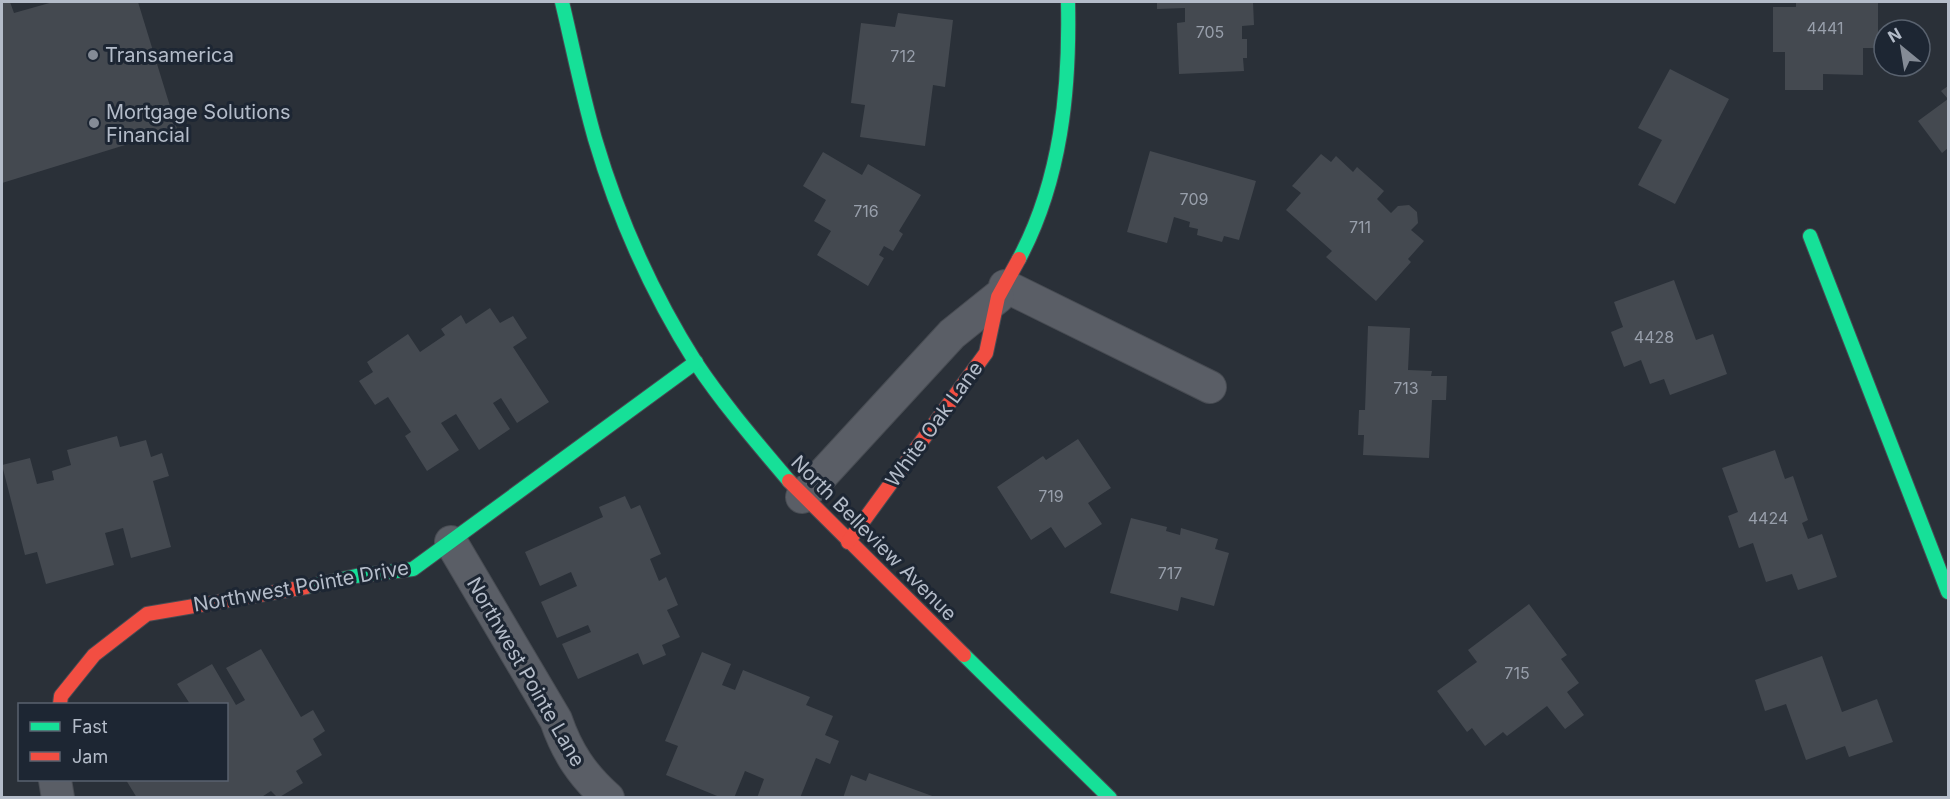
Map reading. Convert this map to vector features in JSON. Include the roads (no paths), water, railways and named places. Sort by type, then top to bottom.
[{"type":"street","name":"North Belleview Avenue","points":[[562,2],[595,139],[615,197],[651,282],[696,362],[731,412],[802,497],[1110,798]]},
{"type":"street","name":"White Oak Lane","points":[[848,542],[986,353],[1001,291],[1026,244],[1045,196],[1058,147],[1067,97],[1070,42],[1068,2]]},
{"type":"street","points":[[1810,236],[1948,592]]},
{"type":"street","name":"White Oak Lane","points":[[802,497],[952,334],[1001,291]]},
{"type":"street","points":[[1001,291],[1210,387]]},
{"type":"street","name":"Northwest Pointe Drive","points":[[60,703],[62,696],[94,655],[147,614],[413,569],[696,362]]},
{"type":"street","name":"Northwest Pointe Lane","points":[[451,542],[556,720],[576,765],[608,798]]},
{"type":"street","points":[[55,781],[58,798]]},
{"type":"place","name":"Transamerica","points":[[93,55]]},
{"type":"place","name":"Mortgage Solutions Financial","points":[[94,123]]}]
